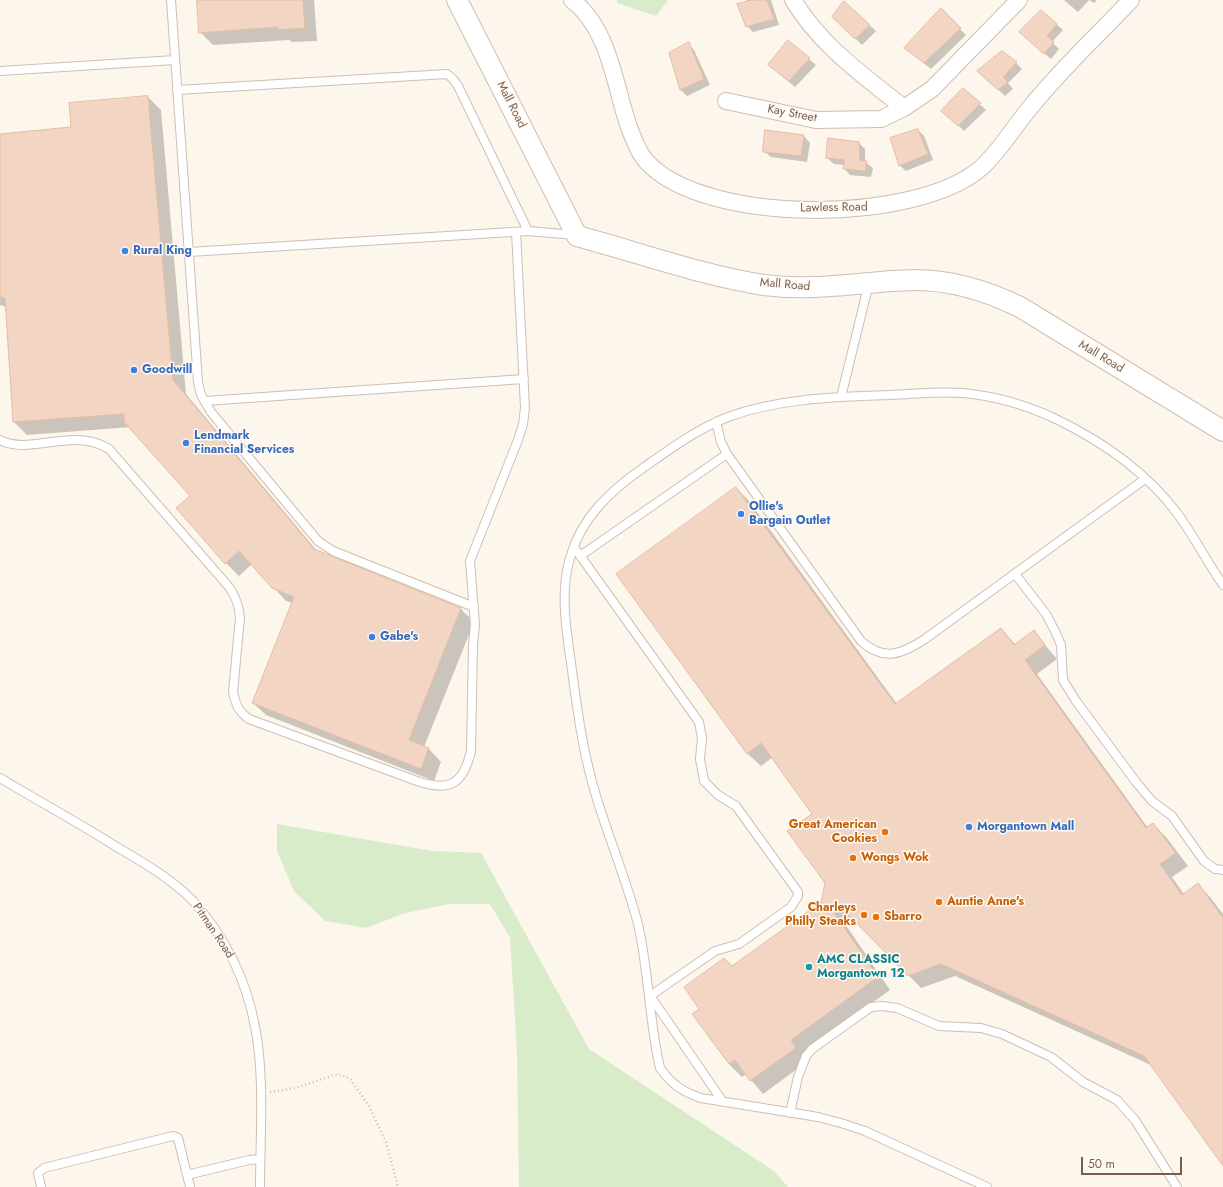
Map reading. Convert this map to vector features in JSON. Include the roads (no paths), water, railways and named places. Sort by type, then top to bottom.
[{"type":"street","name":"Mall Road","points":[[457,0],[577,236],[715,274],[764,285],[797,288],[827,288],[869,283],[916,280],[959,285],[991,293],[1020,307],[1223,431]]},
{"type":"street","name":"Lawless Road","points":[[572,0],[593,24],[604,45],[634,140],[644,160],[661,176],[683,188],[713,198],[745,205],[834,209],[872,208],[898,202],[960,182],[981,168],[1003,144],[1029,108],[1131,0]]},
{"type":"street","points":[[793,0],[805,20],[818,35],[904,108]]},
{"type":"street","name":"Kay Street","points":[[726,101],[816,120],[881,119],[904,108],[932,89],[1019,0]]},
{"type":"lane","points":[[171,0],[198,382],[205,401],[211,412],[318,541],[333,551],[474,607]]},
{"type":"lane","points":[[0,71],[175,60]]},
{"type":"lane","points":[[177,90],[438,73],[446,74],[453,79],[458,86],[528,231]]},
{"type":"lane","points":[[189,252],[528,231],[577,236]]},
{"type":"lane","points":[[0,440],[8,444],[20,444],[90,440],[109,449],[236,597],[240,618],[234,692],[235,703],[240,712],[249,719],[430,786],[442,787],[453,784],[461,778],[471,751],[474,607],[470,561],[523,424],[524,379],[516,232]]},
{"type":"lane","points":[[841,397],[869,283]]},
{"type":"lane","points":[[205,401],[524,379]]},
{"type":"lane","points":[[987,1187],[865,1131],[818,1117],[723,1102],[686,1093],[672,1083],[660,1068],[650,996],[634,910],[596,798],[581,730],[569,647],[566,608],[565,584],[569,558],[580,531],[594,511],[609,495],[672,447],[701,429],[730,416],[777,404],[841,397],[963,393],[997,398],[1029,408],[1060,421],[1112,452],[1145,479],[1177,513],[1223,585]]},
{"type":"lane","points":[[716,422],[721,442],[727,454],[861,641],[874,652],[895,654],[913,647],[1145,479]]},
{"type":"lane","points":[[580,556],[727,454]]},
{"type":"lane","points":[[574,547],[699,722],[702,738],[700,759],[704,781],[718,795],[736,806],[798,892],[798,896],[791,907],[751,936],[739,944],[716,951],[650,996]]},
{"type":"lane","points":[[1015,574],[1046,614],[1055,631],[1061,645],[1063,680],[1076,701],[1136,782],[1152,801],[1172,816],[1204,861],[1215,869],[1223,870]]},
{"type":"lane","name":"Pitman Road","points":[[0,778],[153,868],[178,888],[198,907],[222,940],[243,982],[256,1028],[260,1068],[260,1187]]},
{"type":"lane","points":[[650,996],[723,1102]]},
{"type":"lane","points":[[790,1113],[802,1064],[812,1049],[871,1007],[882,1006],[897,1008],[939,1026],[981,1028],[1002,1034],[1052,1057],[1083,1082],[1117,1100],[1135,1120],[1177,1187]]},
{"type":"lane","points":[[41,1187],[38,1173],[44,1168],[173,1136],[178,1138],[190,1187]]},
{"type":"lane","points":[[187,1175],[249,1160],[260,1159]]},
{"type":"place","name":"Rural King","points":[[125,251]]},
{"type":"place","name":"Goodwill","points":[[134,370]]},
{"type":"place","name":"Lendmark Financial Services","points":[[186,443]]},
{"type":"place","name":"Ollie's Bargain Outlet","points":[[741,514]]},
{"type":"place","name":"Gabe's","points":[[372,637]]},
{"type":"place","name":"Morgantown Mall","points":[[969,827]]},
{"type":"place","name":"Great American Cookies","points":[[885,832]]},
{"type":"place","name":"Wongs Wok","points":[[853,858]]},
{"type":"place","name":"Auntie Anne's","points":[[939,902]]},
{"type":"place","name":"Charleys Philly Steaks","points":[[864,915]]},
{"type":"place","name":"Sbarro","points":[[876,917]]},
{"type":"place","name":"AMC CLASSIC Morgantown 12","points":[[809,967]]}]
